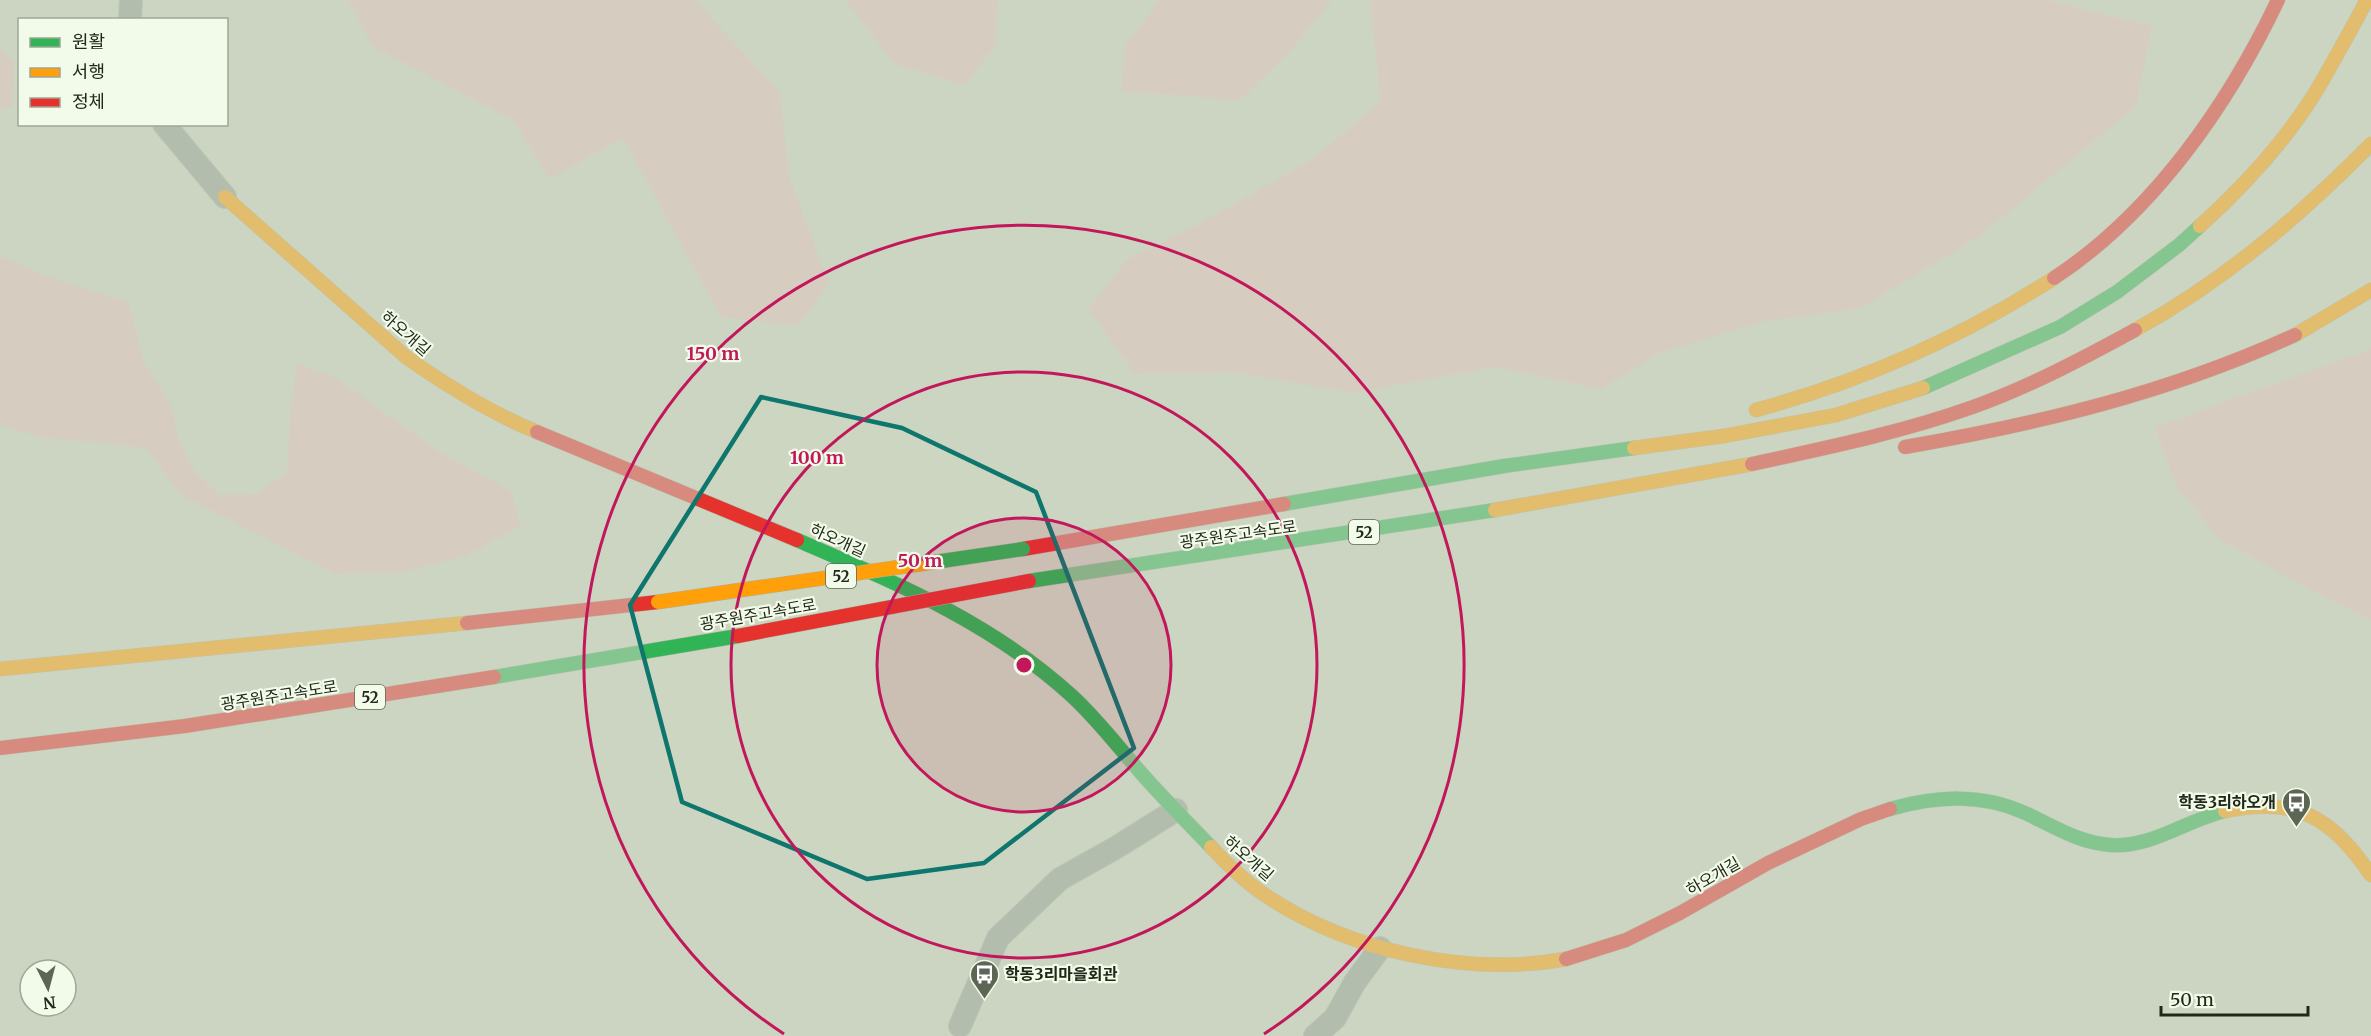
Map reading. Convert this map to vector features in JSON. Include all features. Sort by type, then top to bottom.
[{"type":"main road","points":[[1742,413],[1787,402],[1883,370],[1962,334],[2074,263],[2121,223],[2178,161],[2223,100],[2252,54],[2278,0]]},
{"type":"main road","points":[[1553,459],[1724,436],[1836,415],[1931,386],[2060,327],[2117,292],[2179,245],[2232,197],[2273,151],[2314,94],[2367,0]]},
{"type":"main road","points":[[1698,476],[1870,438],[1974,407],[2094,353],[2176,307],[2242,262],[2287,227],[2342,176],[2371,144]]},
{"type":"main road","name":"하오개길","points":[[225,197],[406,357],[438,380],[476,402],[512,422],[773,530],[922,595],[969,620],[1023,657],[1089,711],[1149,782],[1246,882],[1287,909],[1380,948],[1410,956],[1512,966],[1573,958],[1617,945],[1652,930],[1737,879],[1863,819],[1896,806],[1938,799],[1980,798],[2009,806],[2093,843],[2114,846],[2137,844],[2202,817],[2232,809],[2262,807],[2295,811],[2322,821],[2346,843],[2371,875]]},
{"type":"main road","points":[[1894,449],[2071,415],[2201,375],[2297,333],[2371,290]]},
{"type":"main road","points":[[1553,459],[1686,427]]},
{"type":"main road","points":[[1698,476],[1769,470],[1849,457]]},
{"type":"main road","name":"광주원주고속도로","points":[[0,669],[402,631],[658,602],[1023,549],[1553,459]]},
{"type":"main road","name":"광주원주고속도로","points":[[0,748],[233,718],[420,690],[738,636],[1029,581],[1399,527],[1698,476]]},
{"type":"street","points":[[130,18],[131,0]]},
{"type":"street","points":[[166,126],[225,197]]},
{"type":"street","points":[[960,1026],[998,938],[1060,879],[1176,810]]},
{"type":"street","points":[[1315,1036],[1335,1018],[1355,982],[1380,948]]},
{"type":"highlighted area","points":[[761,397],[902,428],[1036,492],[1134,748],[984,863],[867,879],[682,802],[630,605]]},
{"type":"shaded area","points":[[348,0],[695,0],[780,93],[789,176],[829,284],[799,325],[721,317],[623,138],[549,179],[514,121],[372,46]]},
{"type":"shaded area","points":[[845,0],[997,0],[996,45],[964,85],[895,64]]},
{"type":"shaded area","points":[[1160,0],[1332,0],[1289,53],[1240,100],[1122,91],[1125,46]]},
{"type":"shaded area","points":[[1372,0],[2047,0],[2152,26],[2136,106],[1977,238],[1859,309],[1765,321],[1662,352],[1601,389],[1495,367],[1353,393],[1233,372],[1135,374],[1089,309],[1126,260],[1203,222],[1311,160],[1381,102],[1371,14]]},
{"type":"shaded area","points":[[0,48],[14,63],[12,107],[0,110]]},
{"type":"shaded area","points":[[0,256],[60,281],[128,302],[144,362],[172,407],[177,434],[195,472],[219,495],[256,494],[287,473],[290,419],[297,363],[335,377],[438,451],[511,491],[520,527],[465,556],[401,572],[335,574],[180,494],[148,449],[44,438],[0,425]]},
{"type":"shaded area","points":[[2371,349],[2371,620],[2219,539],[2176,486],[2155,427]]},
{"type":"traffic: fast","points":[[1923,388],[2060,327],[2117,292],[2179,245],[2200,226]]},
{"type":"traffic: fast","points":[[1284,504],[1504,466],[1634,448]]},
{"type":"traffic: fast","points":[[1029,581],[1495,510]]},
{"type":"traffic: fast","points":[[797,540],[941,606],[1009,646],[1072,696],[1211,847]]},
{"type":"traffic: fast","points":[[935,562],[1023,549]]},
{"type":"traffic: fast","points":[[494,677],[738,636]]},
{"type":"traffic: fast","points":[[1890,809],[1941,799],[1992,802],[2025,813],[2088,841],[2111,845],[2126,845],[2155,838],[2225,811]]},
{"type":"traffic: slow","points":[[2200,226],[2247,180],[2290,129],[2315,93],[2367,0]]},
{"type":"traffic: slow","points":[[2135,330],[2168,311],[2260,246],[2317,197],[2371,144]]},
{"type":"traffic: slow","points":[[225,197],[406,357],[470,398],[537,432]]},
{"type":"traffic: slow","points":[[1756,410],[1835,386],[1910,356],[1983,320],[2054,278]]},
{"type":"traffic: slow","points":[[2295,335],[2371,290]]},
{"type":"traffic: slow","points":[[1634,448],[1724,436],[1836,415],[1923,388]]},
{"type":"traffic: slow","points":[[1495,510],[1752,464]]},
{"type":"traffic: slow","points":[[658,602],[935,562]]},
{"type":"traffic: slow","points":[[0,669],[467,623]]},
{"type":"traffic: slow","points":[[2225,811],[2250,807],[2273,807],[2292,809],[2310,816],[2326,825],[2341,838],[2371,875]]},
{"type":"traffic: slow","points":[[1211,847],[1236,872],[1265,895],[1298,915],[1371,945],[1410,955],[1489,964],[1528,964],[1566,959]]},
{"type":"traffic: jam","points":[[2054,278],[2090,252],[2124,222],[2184,154],[2236,79],[2278,0]]},
{"type":"traffic: jam","points":[[1752,464],[1889,432],[1970,408],[2033,382],[2135,330]]},
{"type":"traffic: jam","points":[[1905,447],[2006,428],[2104,404],[2200,374],[2295,335]]},
{"type":"traffic: jam","points":[[537,432],[797,540]]},
{"type":"traffic: jam","points":[[1023,549],[1284,504]]},
{"type":"traffic: jam","points":[[738,636],[1029,581]]},
{"type":"traffic: jam","points":[[467,623],[658,602]]},
{"type":"traffic: jam","points":[[0,748],[185,726],[494,677]]},
{"type":"traffic: jam","points":[[1566,959],[1626,940],[1680,913],[1768,863],[1861,819],[1890,809]]},
{"type":"place","name":"학동3리하오개","points":[[2297,828]]},
{"type":"place","name":"학동3리마을회관","points":[[984,1000]]}]
